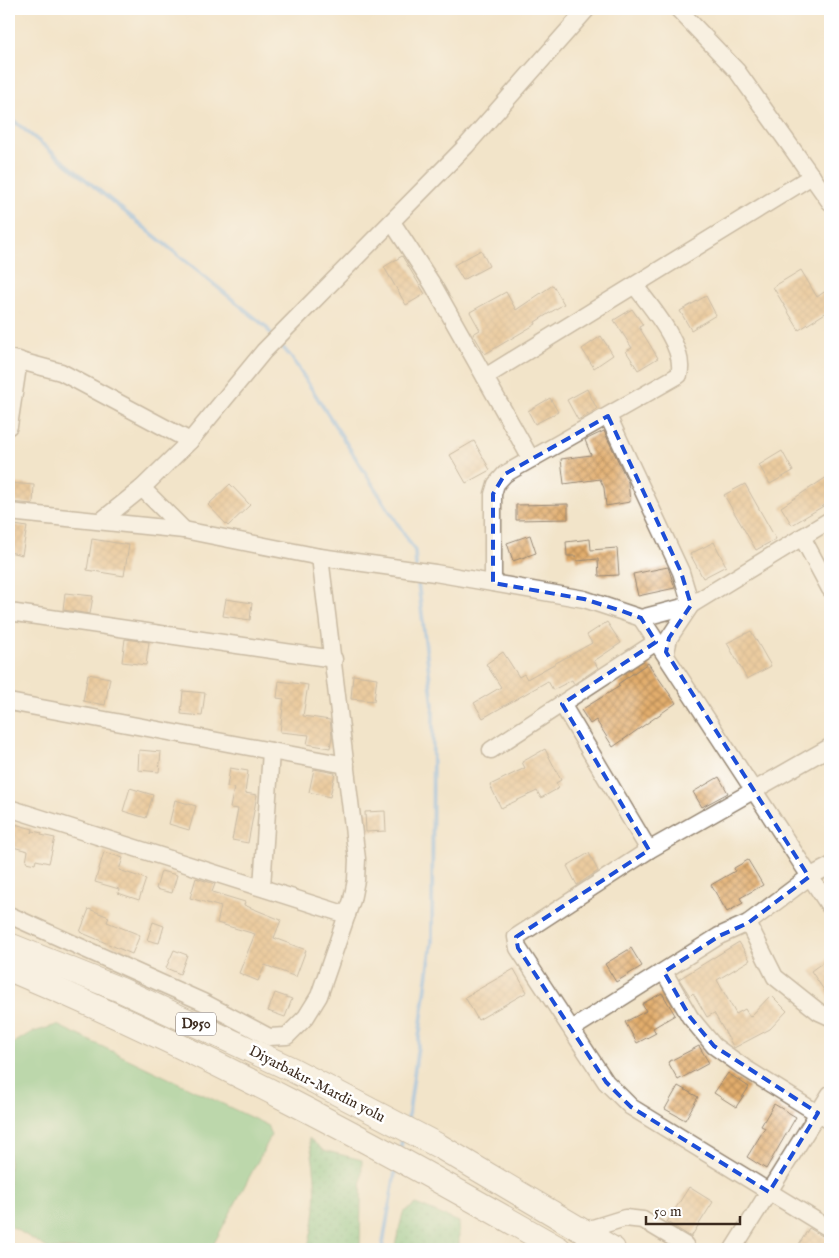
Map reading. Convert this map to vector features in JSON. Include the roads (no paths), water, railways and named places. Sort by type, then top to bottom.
[{"type":"highway","name":"Diyarbakır-Mardin yolu","points":[[9,945],[121,990],[291,1068],[439,1146],[612,1249]]},
{"type":"highway","name":"Diyarbakır-Mardin yolu","points":[[9,969],[93,1004],[278,1093],[559,1249]]},
{"type":"street","points":[[101,520],[142,488],[190,442],[264,351],[285,332],[466,146],[587,9]]},
{"type":"street","points":[[678,9],[737,71],[830,202]]},
{"type":"street","points":[[485,377],[812,176]]},
{"type":"street","points":[[392,222],[433,285],[531,460]]},
{"type":"street","points":[[493,583],[493,494],[496,484],[505,474],[671,380],[680,371],[680,356],[660,320],[635,286]]},
{"type":"street","points":[[9,426],[14,359],[61,372],[190,442]]},
{"type":"street","points":[[608,416],[681,572],[691,605]]},
{"type":"street","points":[[142,488],[184,530]]},
{"type":"street","points":[[9,512],[184,530],[320,557],[435,573],[584,599],[642,618],[691,605],[830,520]]},
{"type":"street","points":[[802,537],[830,589]]},
{"type":"street","points":[[9,915],[203,1002],[268,1037],[287,1036],[306,1017],[318,996],[347,915],[356,880],[357,859],[320,557]]},
{"type":"street","points":[[491,750],[562,704],[661,647],[691,605]]},
{"type":"street","points":[[9,612],[334,659]]},
{"type":"street","points":[[642,618],[830,907]]},
{"type":"street","points":[[9,702],[346,765]]},
{"type":"street","points":[[562,704],[649,850]]},
{"type":"street","points":[[830,747],[649,850],[516,937],[518,948],[606,1082],[631,1107],[830,1229]]},
{"type":"street","points":[[262,888],[271,751]]},
{"type":"street","points":[[9,808],[347,915]]},
{"type":"street","points":[[572,1029],[719,936],[748,923],[809,877],[830,866]]},
{"type":"street","points":[[748,923],[775,977],[819,1012],[830,1017]]},
{"type":"street","points":[[664,972],[690,1017],[714,1046],[745,1068],[824,1117]]},
{"type":"street","points":[[732,1249],[824,1117],[830,1094]]},
{"type":"street","points":[[583,1231],[625,1218],[644,1220],[685,1245],[687,1249]]},
{"type":"waterway","points":[[9,117],[265,326],[272,335]]},
{"type":"waterway","points":[[279,343],[292,358],[415,551],[416,567]]},
{"type":"waterway","points":[[408,1119],[432,942],[433,705],[417,574]]},
{"type":"waterway","points":[[400,1151],[403,1136]]},
{"type":"waterway","points":[[382,1249],[396,1167]]}]
